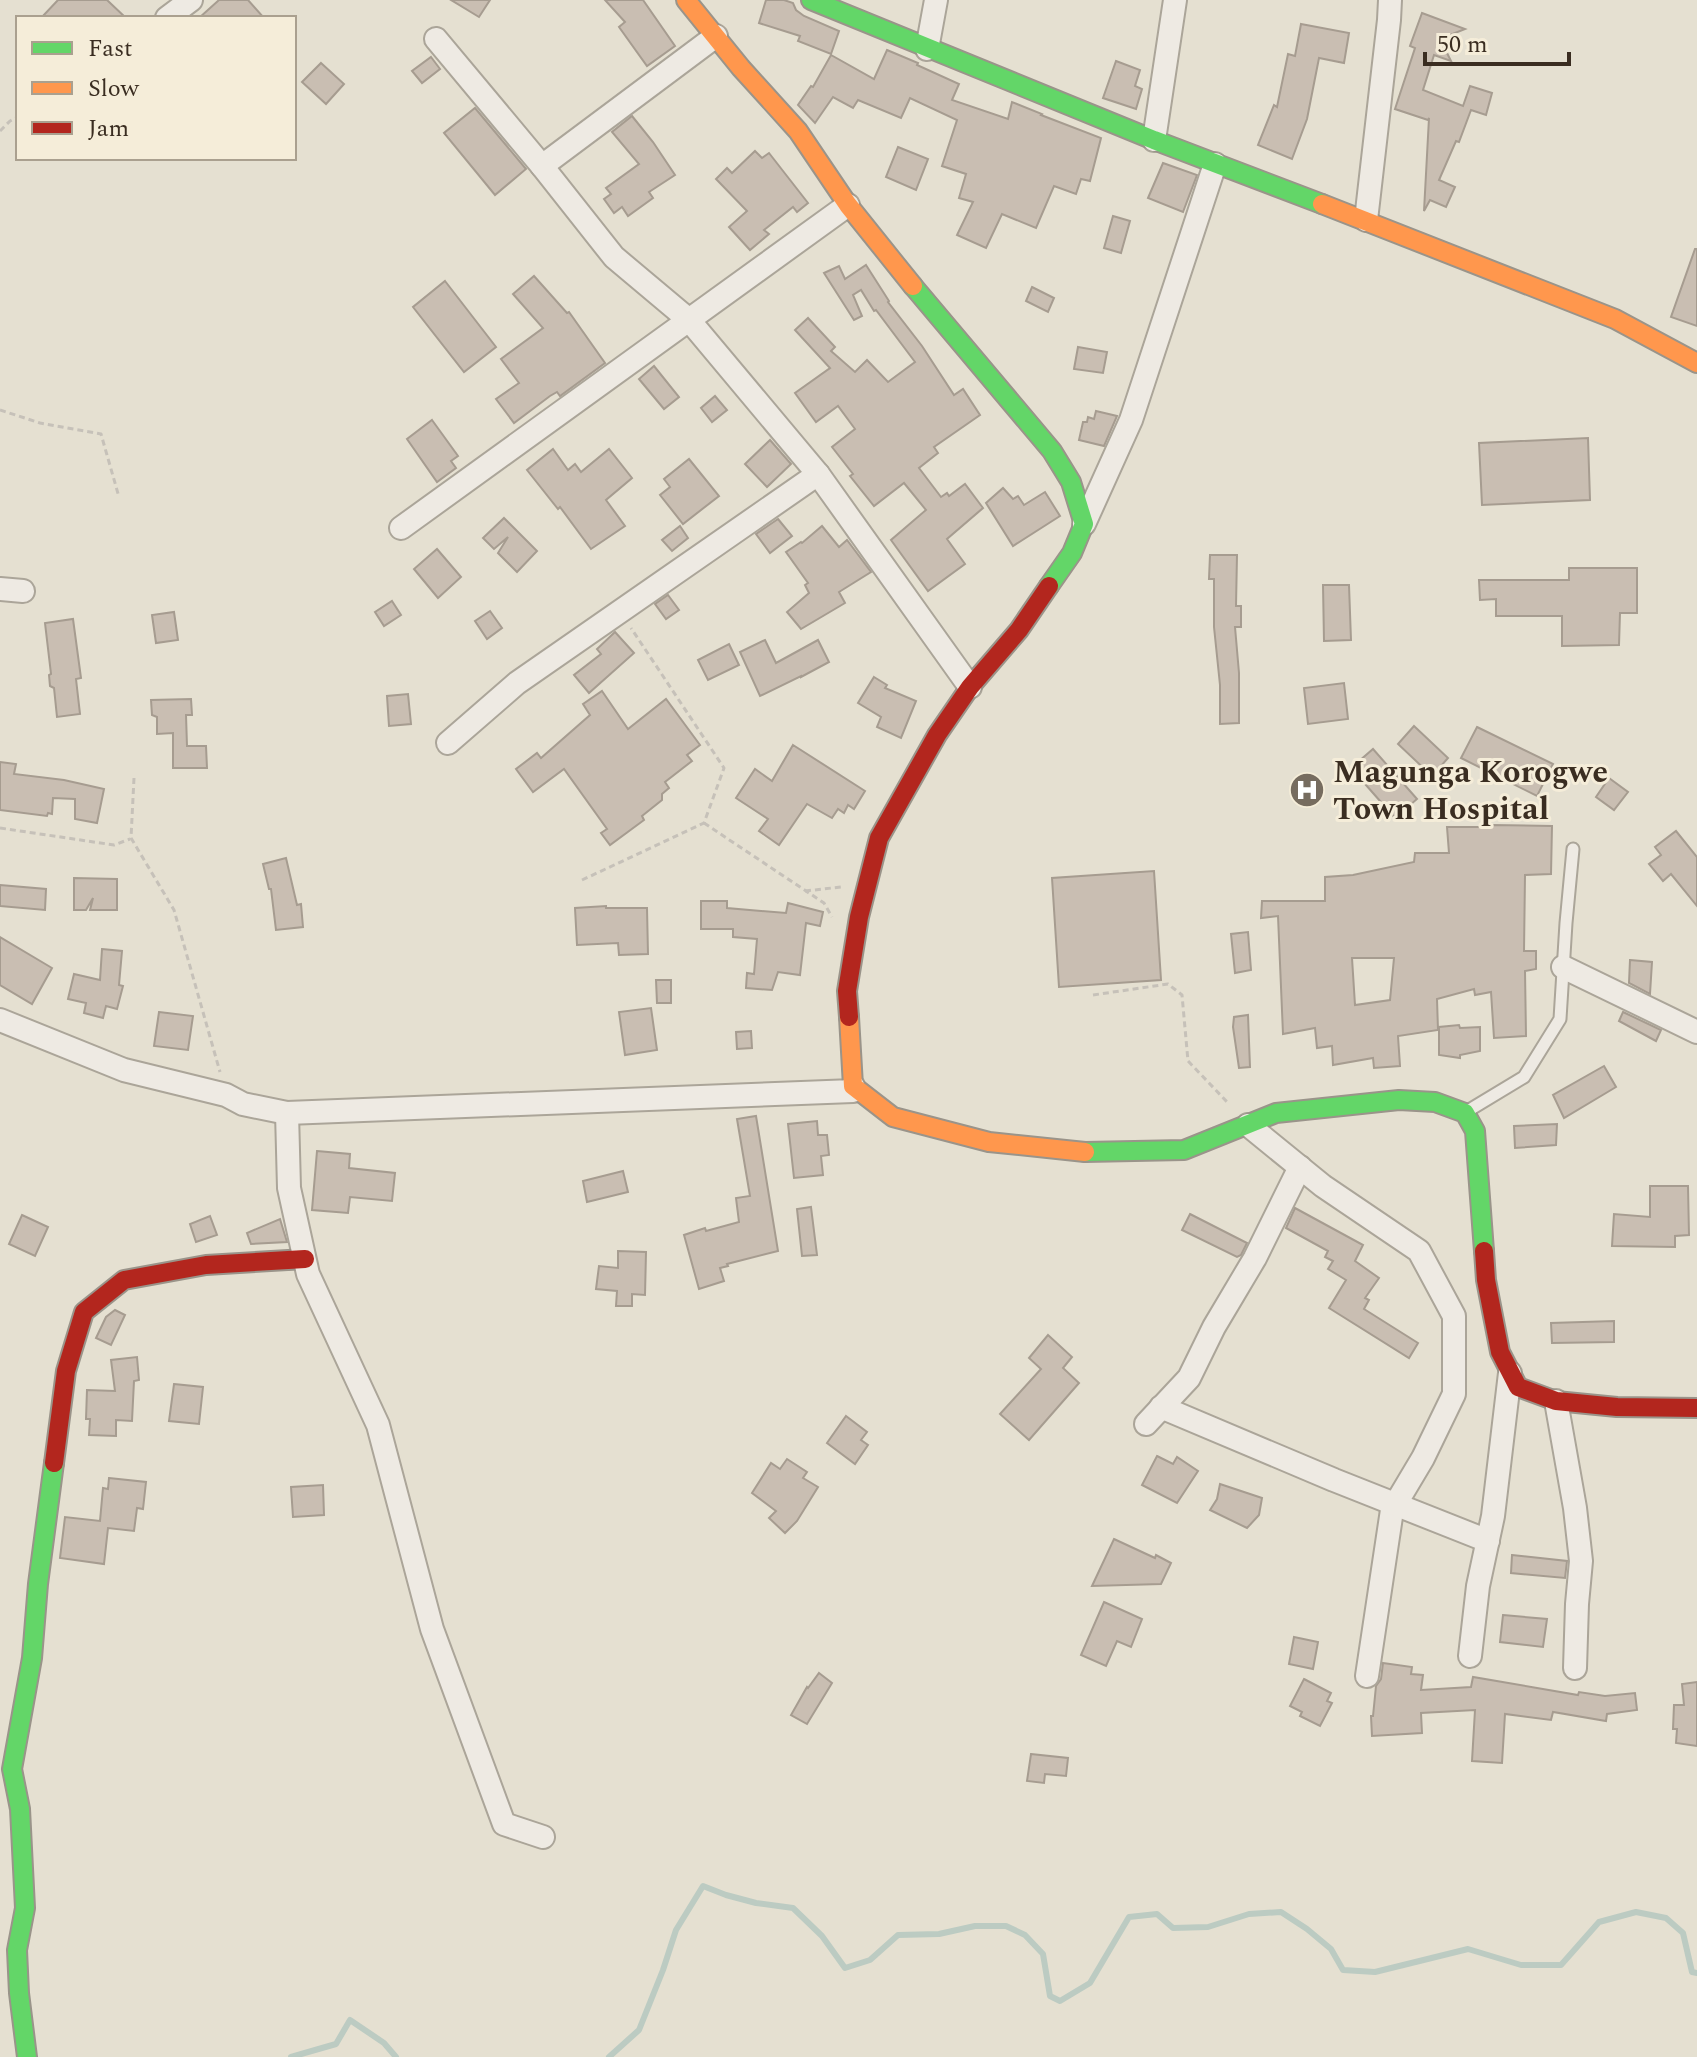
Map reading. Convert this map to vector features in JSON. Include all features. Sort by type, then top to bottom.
[{"type":"street","points":[[170,16],[191,0]]},
{"type":"street","points":[[686,0],[798,131],[848,205],[890,259],[1052,451],[1071,482],[1084,524]]},
{"type":"street","points":[[811,0],[1154,140],[1615,319],[1697,363]]},
{"type":"street","points":[[927,49],[936,0]]},
{"type":"street","points":[[1154,140],[1175,0]]},
{"type":"street","points":[[1366,220],[1390,0]]},
{"type":"street","points":[[542,166],[716,36]]},
{"type":"street","points":[[436,39],[614,257],[689,320],[818,474],[970,687]]},
{"type":"street","points":[[0,1020],[124,1070],[226,1095],[243,1104],[287,1113],[853,1091],[847,991],[879,838],[937,735],[970,687],[1019,630],[1072,553],[1131,420],[1215,164]]},
{"type":"street","points":[[401,528],[848,205]]},
{"type":"street","points":[[448,743],[517,683],[818,474]]},
{"type":"street","points":[[0,589],[23,591]]},
{"type":"street","points":[[1563,967],[1697,1032]]},
{"type":"street","points":[[853,1086],[893,1117],[989,1142],[1084,1152],[1184,1150],[1276,1113],[1399,1100],[1435,1102],[1465,1113],[1475,1131],[1486,1280],[1500,1352],[1518,1387],[1556,1401],[1617,1407],[1697,1408]]},
{"type":"street","points":[[287,1113],[289,1188],[308,1274],[378,1425],[432,1629],[504,1824],[543,1837]]},
{"type":"street","points":[[1248,1125],[1323,1186],[1419,1251],[1454,1316],[1454,1394],[1423,1458],[1392,1510],[1367,1676]]},
{"type":"street","points":[[1300,1167],[1255,1258],[1214,1327],[1189,1378],[1154,1415],[1488,1541]]},
{"type":"street","points":[[27,2057],[17,1950],[25,1908],[20,1809],[12,1769],[32,1658],[38,1584],[66,1371],[84,1312],[124,1280],[206,1265],[305,1259]]},
{"type":"street","points":[[1470,1656],[1478,1586],[1493,1516],[1510,1373]]},
{"type":"street","points":[[1556,1401],[1581,1561],[1575,1668]]},
{"type":"lane","points":[[1465,1113],[1524,1077],[1560,1019],[1573,849]]},
{"type":"path","points":[[0,131],[16,118]]},
{"type":"path","points":[[0,410],[40,423],[101,434],[119,497]]},
{"type":"path","points":[[582,880],[704,823],[724,768],[620,611]]},
{"type":"path","points":[[134,778],[131,838],[174,910],[226,1095]]},
{"type":"path","points":[[704,823],[824,903],[854,950]]},
{"type":"path","points":[[0,828],[114,845],[131,838]]},
{"type":"path","points":[[805,891],[867,884]]},
{"type":"path","points":[[1093,995],[1168,984],[1182,995],[1188,1061],[1248,1125]]},
{"type":"building","points":[[58,0],[107,0],[124,16],[43,16]]},
{"type":"building","points":[[219,0],[248,0],[262,16],[201,16]]},
{"type":"building","points":[[451,0],[490,0],[479,17]]},
{"type":"building","points":[[605,0],[643,0],[675,46],[647,66],[619,27],[625,22]]},
{"type":"building","points":[[766,0],[793,3],[804,16],[839,31],[831,54],[798,41],[800,36],[759,23]]},
{"type":"building","points":[[1422,13],[1465,29],[1440,39],[1451,61],[1434,55],[1423,90],[1463,106],[1470,86],[1492,93],[1486,115],[1471,110],[1439,180],[1455,187],[1446,207],[1430,200],[1424,211],[1429,118],[1395,109],[1415,48],[1410,46]]},
{"type":"building","points":[[1301,24],[1349,33],[1344,63],[1319,58],[1307,119],[1292,159],[1258,145],[1274,105],[1277,107],[1288,54],[1295,56]]},
{"type":"building","points":[[887,50],[959,84],[952,100],[1008,119],[1012,102],[1101,138],[1090,181],[1081,179],[1076,194],[1054,186],[1036,228],[1002,214],[986,248],[957,235],[973,202],[959,198],[966,174],[942,166],[957,120],[910,98],[901,118],[858,100],[853,108],[833,97],[815,123],[798,105],[813,87],[831,55],[874,79]]},
{"type":"building","points":[[431,57],[440,69],[422,83],[412,71]]},
{"type":"building","points":[[1116,61],[1140,70],[1135,86],[1142,89],[1136,109],[1103,98]]},
{"type":"building","points":[[321,63],[344,84],[326,104],[302,82]]},
{"type":"building","points":[[475,108],[526,169],[495,195],[444,133]]},
{"type":"building","points":[[632,116],[675,175],[649,192],[653,198],[628,216],[622,207],[614,213],[604,199],[611,194],[606,188],[639,164],[612,132]]},
{"type":"building","points":[[898,147],[928,159],[916,190],[886,177]]},
{"type":"building","points":[[755,151],[762,158],[769,153],[808,203],[797,212],[793,207],[764,230],[769,234],[750,250],[729,227],[747,211],[716,179],[727,168],[732,173]]},
{"type":"building","points":[[1163,163],[1197,175],[1183,212],[1148,198]]},
{"type":"building","points":[[1113,216],[1130,221],[1121,253],[1104,248]]},
{"type":"building","points":[[1697,249],[1697,326],[1671,317]]},
{"type":"building","points":[[866,265],[888,302],[954,395],[963,389],[980,415],[934,447],[938,453],[919,468],[941,497],[947,493],[949,496],[965,484],[983,508],[947,539],[965,564],[928,591],[891,540],[926,510],[904,483],[874,506],[832,447],[855,429],[838,406],[816,422],[795,393],[830,368],[795,330],[808,318],[835,347],[831,351],[855,372],[867,360],[888,382],[915,362],[861,290],[853,295],[862,316],[854,320],[824,273],[839,266],[845,279]]},
{"type":"building","points":[[534,276],[569,312],[605,363],[560,396],[557,392],[550,396],[514,423],[496,399],[519,383],[501,359],[543,328],[513,294]]},
{"type":"building","points":[[445,281],[496,347],[464,372],[413,307]]},
{"type":"building","points":[[1032,287],[1054,298],[1048,312],[1026,301]]},
{"type":"building","points":[[1078,347],[1107,352],[1103,373],[1074,369]]},
{"type":"building","points":[[654,366],[679,397],[664,409],[639,379]]},
{"type":"building","points":[[715,396],[727,410],[712,422],[701,408]]},
{"type":"building","points":[[1096,411],[1117,416],[1104,446],[1079,440],[1083,422],[1087,422],[1088,417],[1094,419]]},
{"type":"building","points":[[432,420],[458,456],[451,461],[456,468],[437,482],[407,439]]},
{"type":"building","points":[[1588,438],[1590,500],[1482,505],[1479,443]]},
{"type":"building","points":[[770,440],[791,464],[767,487],[745,464]]},
{"type":"building","points":[[553,449],[568,470],[575,464],[581,472],[609,449],[632,478],[606,500],[625,526],[591,549],[527,470]]},
{"type":"building","points":[[689,459],[719,496],[683,524],[660,495],[670,487],[664,479]]},
{"type":"building","points":[[1003,488],[1013,499],[1018,496],[1024,505],[1045,492],[1060,516],[1013,546],[986,503]]},
{"type":"building","points":[[504,518],[537,551],[517,572],[498,553],[508,537],[494,549],[483,538]]},
{"type":"building","points":[[778,519],[792,536],[770,553],[756,534]]},
{"type":"building","points":[[680,526],[688,538],[672,551],[662,540]]},
{"type":"building","points":[[822,526],[839,547],[847,540],[871,572],[839,592],[845,603],[801,629],[787,612],[809,593],[805,585],[808,583],[786,552]]},
{"type":"building","points":[[437,549],[461,577],[438,598],[414,569]]},
{"type":"building","points":[[1210,555],[1237,555],[1236,606],[1241,606],[1241,627],[1235,627],[1239,723],[1220,724],[1214,579],[1209,579]]},
{"type":"building","points":[[1569,568],[1637,568],[1637,613],[1620,613],[1619,645],[1562,646],[1562,616],[1496,616],[1496,599],[1480,600],[1479,580],[1569,580]]},
{"type":"building","points":[[1323,585],[1349,585],[1351,640],[1324,641]]},
{"type":"building","points":[[668,595],[679,610],[666,619],[655,604]]},
{"type":"building","points":[[392,601],[401,615],[384,626],[375,612]]},
{"type":"building","points":[[490,611],[502,628],[487,639],[475,621]]},
{"type":"building","points":[[174,612],[178,640],[156,643],[152,615]]},
{"type":"building","points":[[73,619],[81,678],[76,679],[80,714],[57,717],[54,688],[50,686],[45,623]]},
{"type":"building","points":[[615,632],[634,653],[589,693],[574,675],[601,654],[597,649]]},
{"type":"building","points":[[765,640],[776,663],[818,640],[829,662],[760,696],[740,652]]},
{"type":"building","points":[[729,644],[739,665],[708,680],[698,660]]},
{"type":"building","points":[[874,677],[887,685],[885,688],[916,701],[901,738],[877,727],[881,717],[858,703]]},
{"type":"building","points":[[1344,683],[1348,719],[1308,724],[1304,688]]},
{"type":"building","points":[[602,691],[628,729],[666,699],[700,745],[687,755],[692,761],[665,782],[669,788],[662,794],[662,800],[642,816],[644,820],[610,845],[601,833],[607,829],[564,769],[533,792],[516,769],[537,753],[541,758],[590,715],[583,704]]},
{"type":"building","points":[[408,694],[411,724],[389,726],[387,696]]},
{"type":"building","points":[[191,699],[192,715],[186,715],[187,746],[206,746],[207,768],[173,768],[173,733],[157,734],[157,717],[152,715],[151,700]]},
{"type":"building","points":[[1414,726],[1448,758],[1432,776],[1398,744]]},
{"type":"building","points":[[1477,727],[1553,764],[1537,796],[1461,758]]},
{"type":"building","points":[[793,745],[865,791],[854,809],[848,805],[844,813],[838,809],[832,818],[807,804],[779,845],[759,831],[768,819],[736,798],[755,769],[772,781]]},
{"type":"building","points":[[1373,749],[1417,799],[1395,818],[1351,768]]},
{"type":"building","points":[[0,762],[16,764],[14,774],[104,789],[97,823],[75,819],[75,799],[53,798],[52,814],[48,813],[47,816],[0,810]]},
{"type":"building","points":[[1609,778],[1628,792],[1614,810],[1596,797]]},
{"type":"building","points":[[1552,826],[1551,874],[1525,875],[1524,951],[1536,951],[1536,969],[1525,971],[1526,1036],[1494,1038],[1491,992],[1475,995],[1474,989],[1437,999],[1438,1030],[1398,1036],[1400,1066],[1374,1068],[1373,1058],[1333,1065],[1332,1046],[1317,1048],[1315,1028],[1283,1034],[1278,916],[1261,918],[1262,901],[1325,901],[1325,877],[1353,875],[1414,862],[1415,853],[1449,853],[1447,827]],"holes":[[[1352,958],[1394,958],[1390,1000],[1355,1005]]]},
{"type":"building","points":[[1676,831],[1697,857],[1697,906],[1671,874],[1663,881],[1649,864],[1661,855],[1655,847]]},
{"type":"building","points":[[286,858],[297,905],[301,904],[303,927],[276,930],[271,889],[263,864]]},
{"type":"building","points":[[1154,871],[1161,980],[1059,987],[1052,878]]},
{"type":"building","points":[[74,878],[117,879],[117,910],[90,910],[93,898],[86,910],[74,910]]},
{"type":"building","points":[[0,885],[46,889],[45,910],[0,906]]},
{"type":"building","points":[[701,901],[727,901],[727,908],[786,913],[788,903],[823,912],[820,926],[806,923],[800,975],[778,972],[772,990],[746,988],[747,973],[754,974],[757,939],[733,937],[733,929],[701,929]]},
{"type":"building","points":[[575,908],[647,908],[648,954],[619,955],[618,943],[577,945]]},
{"type":"building","points":[[1248,932],[1251,970],[1235,973],[1231,934]]},
{"type":"building","points":[[0,937],[52,968],[32,1004],[0,985]]},
{"type":"building","points":[[102,949],[122,951],[119,985],[123,986],[117,1009],[106,1006],[103,1018],[84,1013],[86,1003],[68,999],[74,974],[100,980]]},
{"type":"building","points":[[1630,960],[1652,962],[1650,994],[1629,983]]},
{"type":"building","points":[[656,980],[671,980],[671,1003],[657,1003]]},
{"type":"building","points":[[651,1008],[657,1050],[625,1055],[619,1012]]},
{"type":"building","points":[[159,1012],[193,1016],[188,1050],[154,1046]]},
{"type":"building","points":[[1623,1012],[1661,1030],[1656,1041],[1619,1021]]},
{"type":"building","points":[[1248,1015],[1250,1067],[1239,1068],[1234,1017]]},
{"type":"building","points":[[1459,1025],[1460,1028],[1480,1027],[1480,1051],[1460,1055],[1460,1058],[1439,1055],[1439,1027]]},
{"type":"building","points":[[751,1031],[752,1048],[737,1049],[736,1032]]},
{"type":"building","points":[[1604,1066],[1616,1087],[1564,1118],[1553,1095]]},
{"type":"building","points":[[756,1116],[778,1251],[727,1264],[720,1268],[724,1281],[699,1289],[684,1235],[739,1222],[736,1198],[750,1196],[737,1119]]},
{"type":"building","points":[[817,1121],[818,1135],[827,1135],[829,1155],[821,1156],[823,1175],[794,1178],[788,1124]]},
{"type":"building","points":[[1557,1124],[1556,1145],[1515,1148],[1514,1126]]},
{"type":"building","points":[[317,1151],[350,1154],[349,1168],[395,1173],[392,1201],[350,1197],[348,1213],[312,1210]]},
{"type":"building","points":[[623,1171],[628,1192],[587,1202],[583,1181]]},
{"type":"building","points":[[1650,1186],[1688,1186],[1689,1235],[1675,1236],[1675,1247],[1612,1246],[1614,1214],[1650,1217]]},
{"type":"building","points":[[811,1207],[817,1255],[802,1256],[797,1209]]},
{"type":"building","points":[[1295,1208],[1363,1245],[1355,1261],[1379,1278],[1365,1298],[1369,1300],[1364,1309],[1418,1343],[1409,1358],[1329,1308],[1346,1280],[1328,1269],[1333,1261],[1325,1257],[1328,1251],[1286,1228]]},
{"type":"building","points":[[1190,1214],[1247,1243],[1241,1255],[1237,1257],[1182,1230]]},
{"type":"building","points":[[22,1215],[48,1227],[35,1256],[9,1244]]},
{"type":"building","points":[[210,1216],[217,1235],[196,1242],[190,1224]]},
{"type":"building","points":[[280,1219],[287,1242],[251,1244],[247,1233]]},
{"type":"building","points":[[618,1251],[646,1252],[645,1295],[632,1294],[632,1306],[616,1306],[617,1291],[596,1289],[599,1266],[618,1268]]},
{"type":"building","points":[[115,1310],[125,1315],[111,1345],[96,1338],[106,1317]]},
{"type":"building","points":[[1614,1321],[1614,1342],[1552,1343],[1551,1323]]},
{"type":"building","points":[[1048,1335],[1072,1357],[1063,1368],[1079,1383],[1029,1440],[1000,1414],[1041,1369],[1029,1358]]},
{"type":"building","points":[[137,1357],[139,1380],[134,1381],[132,1421],[116,1420],[116,1436],[89,1435],[87,1390],[115,1391],[111,1360]]},
{"type":"building","points":[[174,1384],[203,1387],[199,1424],[169,1421]]},
{"type":"building","points":[[846,1416],[867,1432],[861,1440],[868,1445],[855,1464],[827,1443]]},
{"type":"building","points":[[1157,1456],[1173,1464],[1177,1457],[1198,1471],[1177,1503],[1142,1485]]},
{"type":"building","points":[[787,1459],[807,1472],[803,1478],[818,1487],[797,1521],[785,1533],[769,1518],[776,1511],[752,1493],[771,1463],[780,1469]]},
{"type":"building","points":[[109,1478],[146,1482],[143,1509],[137,1508],[134,1531],[108,1528],[104,1564],[60,1558],[65,1517],[100,1521],[103,1488],[108,1489]]},
{"type":"building","points":[[1220,1484],[1262,1498],[1259,1515],[1247,1528],[1210,1510],[1217,1499]]},
{"type":"building","points":[[323,1485],[324,1515],[293,1517],[291,1487]]},
{"type":"building","points":[[1114,1539],[1171,1563],[1161,1584],[1092,1586]]},
{"type":"building","points":[[1512,1555],[1567,1561],[1565,1578],[1511,1573]]},
{"type":"building","points":[[1104,1602],[1142,1619],[1131,1647],[1117,1641],[1106,1666],[1081,1655]]},
{"type":"building","points":[[1503,1615],[1547,1619],[1543,1647],[1500,1642]]},
{"type":"building","points":[[1294,1637],[1318,1642],[1313,1669],[1289,1664]]},
{"type":"building","points":[[1383,1663],[1412,1667],[1411,1674],[1423,1675],[1421,1690],[1471,1687],[1473,1677],[1578,1695],[1579,1692],[1605,1696],[1635,1693],[1637,1710],[1607,1714],[1606,1721],[1553,1712],[1551,1720],[1505,1714],[1502,1763],[1472,1761],[1475,1710],[1421,1713],[1422,1733],[1372,1736],[1371,1716]]},
{"type":"building","points":[[819,1673],[832,1683],[807,1724],[791,1715]]},
{"type":"building","points":[[1304,1679],[1331,1693],[1327,1701],[1332,1703],[1320,1726],[1300,1716],[1302,1712],[1290,1706]]},
{"type":"building","points":[[1697,1682],[1697,1746],[1676,1743],[1674,1705],[1684,1705],[1682,1684]]},
{"type":"building","points":[[1031,1754],[1068,1758],[1066,1776],[1045,1774],[1044,1783],[1027,1781]]},
{"type":"waterway","points":[[609,2057],[639,2030],[676,1930],[703,1886],[756,1903],[793,1908],[822,1936],[845,1968],[870,1960],[898,1935],[939,1934],[975,1926],[1006,1926],[1025,1935],[1043,1954],[1050,1996],[1060,2001],[1090,1983],[1129,1917],[1157,1914],[1173,1928],[1208,1927],[1249,1914],[1281,1912],[1331,1949],[1343,1970],[1375,1972],[1468,1949],[1521,1965],[1561,1965],[1599,1922],[1636,1912],[1666,1918],[1683,1933],[1692,1972],[1697,1973]]},
{"type":"waterway","points":[[291,2057],[336,2044],[350,2020],[384,2043],[396,2057]]},
{"type":"traffic: fast","points":[[811,0],[1154,140],[1322,204]]},
{"type":"traffic: fast","points":[[913,286],[1052,451],[1071,482],[1084,524],[1072,553],[1049,586]]},
{"type":"traffic: fast","points":[[1085,1152],[1184,1150],[1276,1113],[1399,1100],[1435,1102],[1465,1113],[1475,1131],[1484,1251]]},
{"type":"traffic: fast","points":[[27,2057],[17,1950],[25,1908],[20,1809],[12,1769],[32,1658],[54,1463]]},
{"type":"traffic: slow","points":[[686,0],[798,131],[848,205],[913,286]]},
{"type":"traffic: slow","points":[[1322,204],[1615,319],[1697,363]]},
{"type":"traffic: slow","points":[[849,1017],[853,1086],[893,1117],[989,1142],[1085,1152]]},
{"type":"traffic: jam","points":[[849,1017],[847,991],[859,917],[879,838],[937,735],[970,687],[1019,630],[1049,586]]},
{"type":"traffic: jam","points":[[1484,1251],[1486,1280],[1500,1352],[1518,1387],[1556,1401],[1617,1407],[1697,1408]]},
{"type":"traffic: jam","points":[[54,1463],[66,1371],[84,1312],[124,1280],[206,1265],[305,1259]]},
{"type":"place","name":"Magunga Korogwe Town Hospital","points":[[1307,790]]}]
